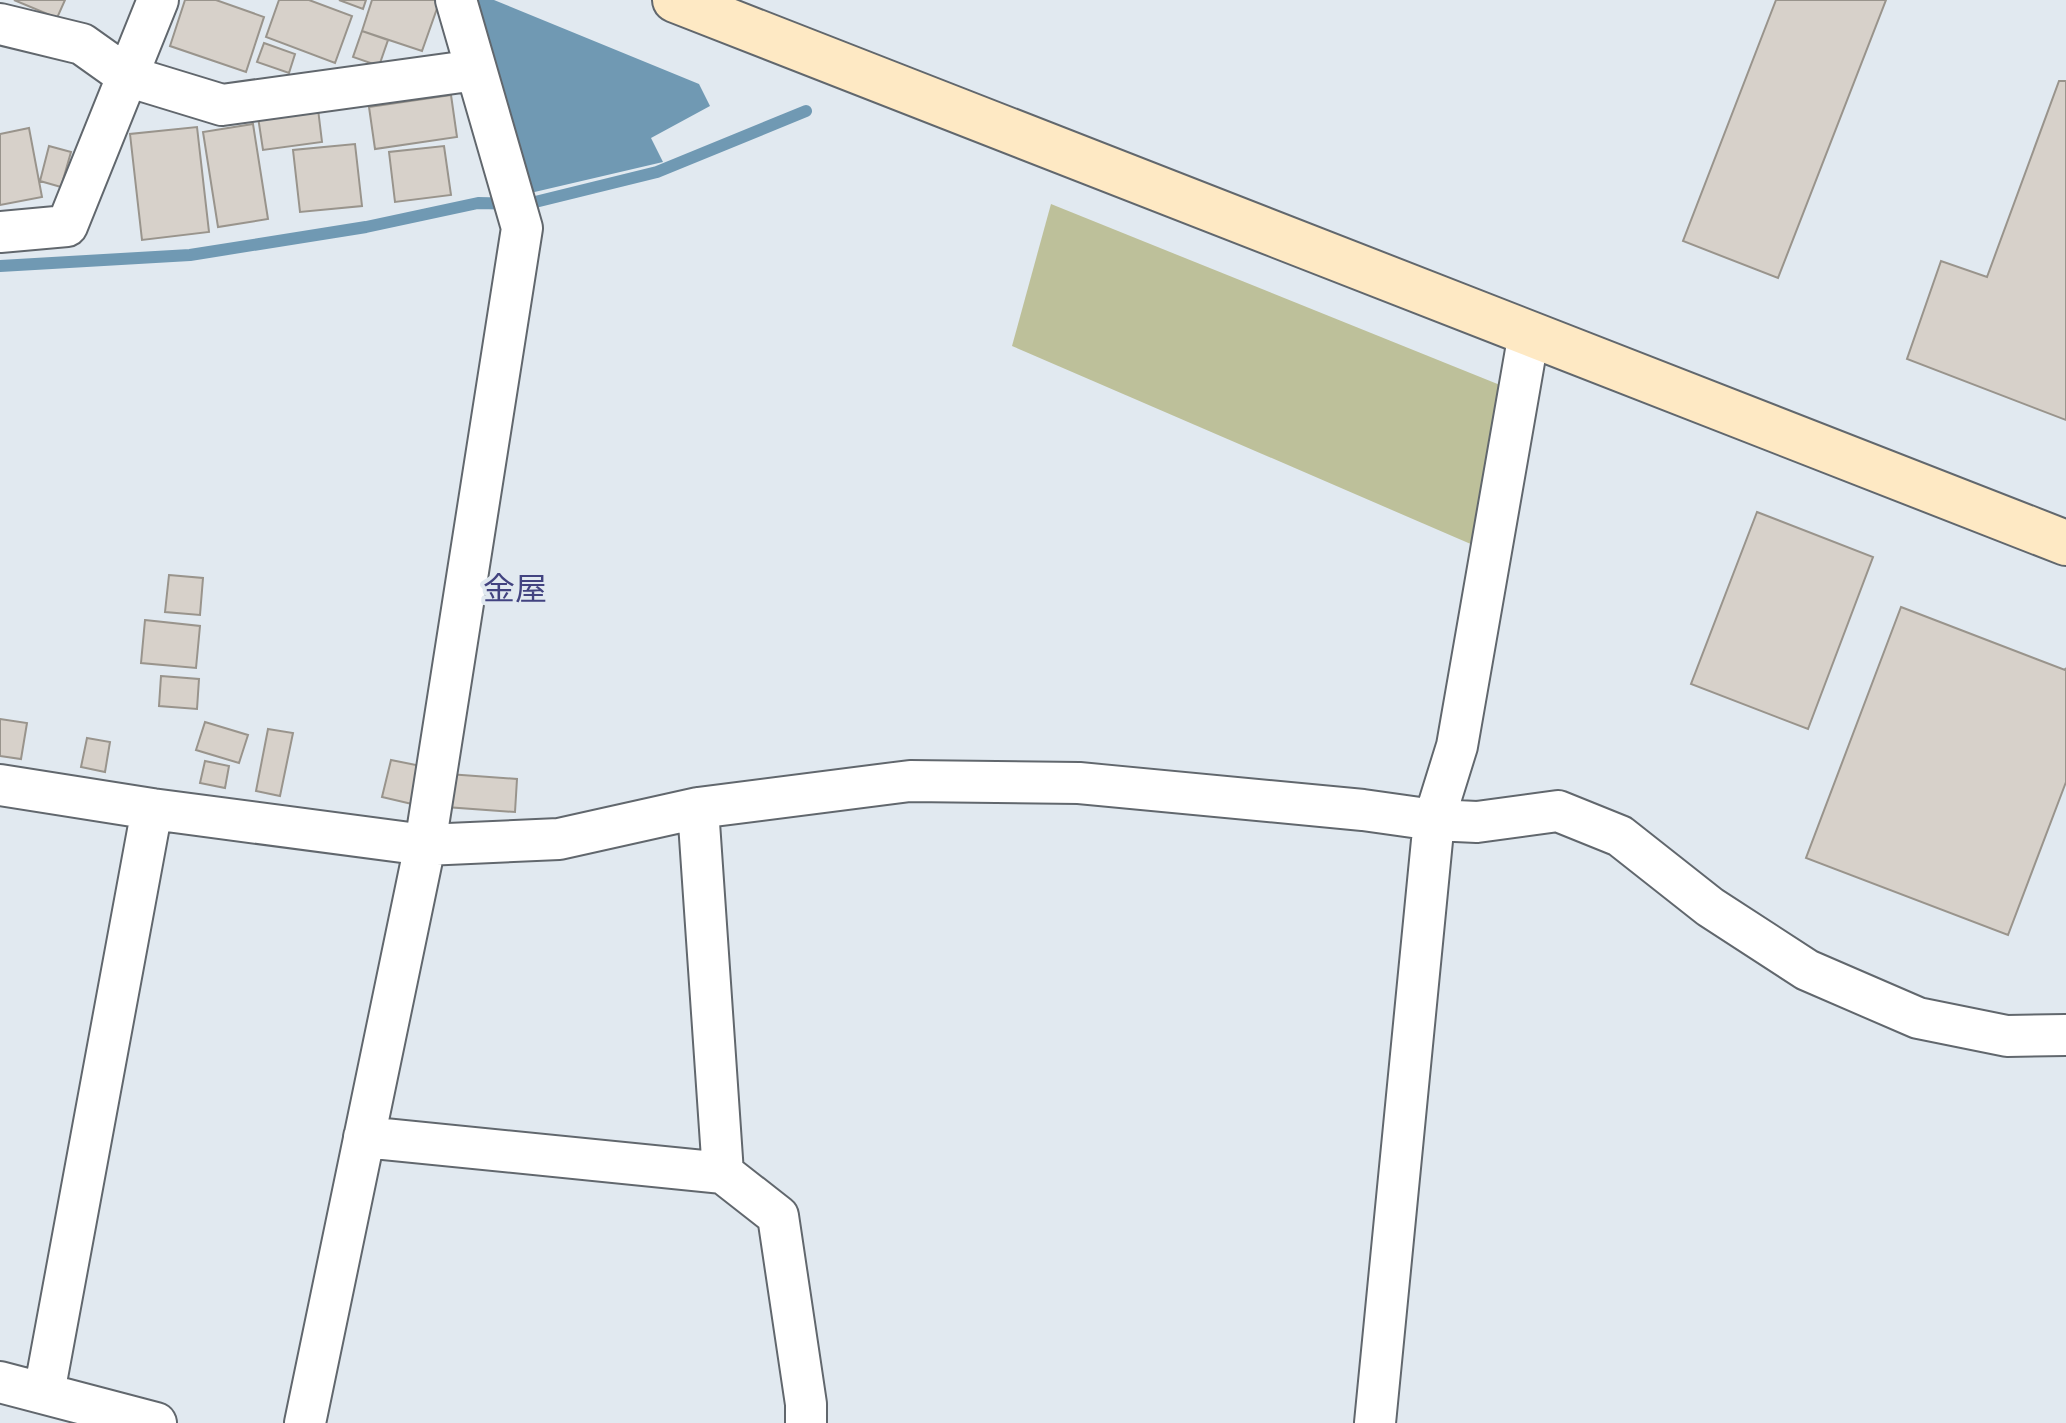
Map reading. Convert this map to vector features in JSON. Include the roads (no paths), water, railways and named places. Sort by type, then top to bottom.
[{"type":"street","points":[[0,232],[67,226],[158,0]]},
{"type":"street","points":[[305,1423],[425,845],[522,228],[456,0]]},
{"type":"street","points":[[675,0],[2066,543]]},
{"type":"street","points":[[0,24],[82,44],[127,76],[222,105],[476,70]]},
{"type":"street","points":[[1375,1423],[1434,820],[1457,746],[1529,333]]},
{"type":"street","points":[[0,785],[152,809],[425,845],[559,839],[698,808],[910,781],[1079,783],[1477,822],[1558,811],[1620,836],[1710,907],[1807,970],[1918,1018],[2007,1036],[2066,1035]]},
{"type":"street","points":[[698,808],[723,1173]]},
{"type":"street","points":[[44,1393],[152,809]]},
{"type":"street","points":[[364,1137],[723,1173],[778,1216],[806,1404],[806,1423]]},
{"type":"street","points":[[0,1382],[156,1423]]},
{"type":"water","points":[[472,0],[494,0],[699,84],[710,106],[651,138],[663,162],[526,194]]},
{"type":"waterway","points":[[0,266],[190,255],[366,227],[478,203],[527,204],[657,172],[806,111]]},
{"type":"district","name":"金屋","points":[[515,589]]}]
